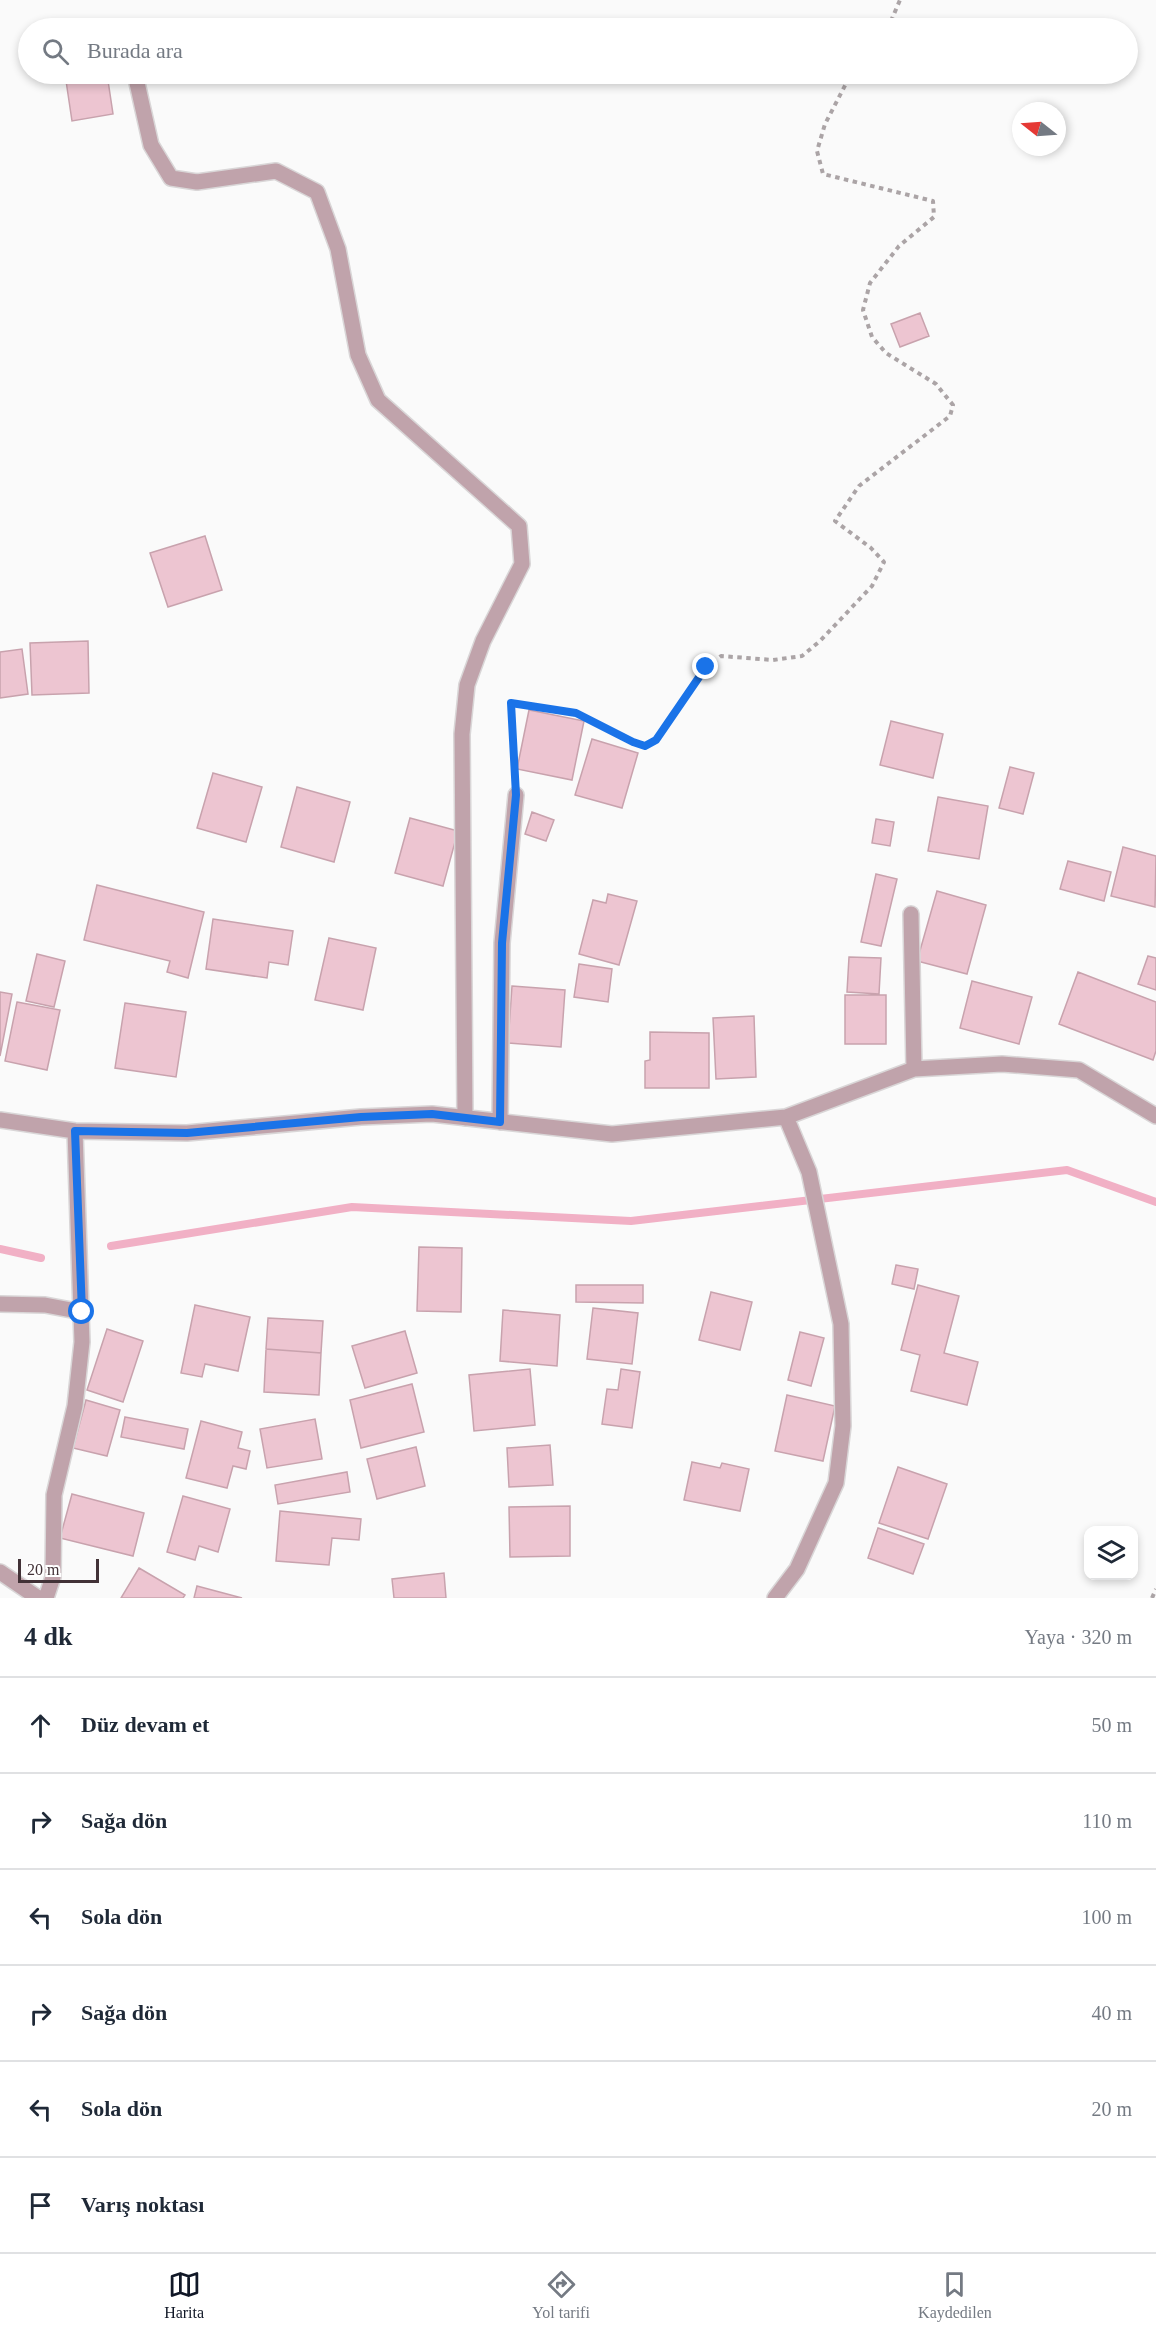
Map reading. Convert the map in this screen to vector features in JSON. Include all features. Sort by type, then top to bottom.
[{"type":"street","points":[[137,84],[151,145],[171,178],[196,182],[276,171],[317,192],[338,249],[358,355],[378,400],[519,526],[522,564],[479,652],[467,685],[462,734],[465,1118]]},
{"type":"street","points":[[500,1122],[502,943],[516,795]]},
{"type":"street","points":[[911,914],[914,1069]]},
{"type":"street","points":[[0,1120],[75,1131],[187,1133],[361,1117],[432,1114],[612,1134],[786,1117],[914,1069],[1002,1064],[1078,1070],[1156,1116]]},
{"type":"street","points":[[775,1598],[797,1569],[836,1483],[843,1426],[842,1324],[810,1172],[786,1117]]},
{"type":"street","points":[[46,1598],[53,1577],[54,1495],[75,1406],[82,1342],[75,1131]]},
{"type":"street","points":[[0,1304],[45,1305],[82,1312]]},
{"type":"street","points":[[0,1572],[38,1598]]},
{"type":"path","points":[[892,18],[900,0]]},
{"type":"path","points":[[516,795],[511,703],[576,713],[645,746],[656,740],[706,667],[721,656],[773,660],[802,656],[820,642],[872,586],[884,562],[871,548],[835,521],[859,486],[950,416],[953,405],[936,384],[886,353],[872,336],[863,310],[870,283],[899,246],[934,216],[933,201],[823,174],[817,151],[825,124],[846,84]]},
{"type":"path","points":[[1152,1598],[1156,1589]]},
{"type":"building","points":[[66,84],[108,84],[113,114],[72,121]]},
{"type":"building","points":[[920,313],[929,336],[900,347],[891,324]]},
{"type":"building","points":[[205,536],[222,590],[168,607],[150,553]]},
{"type":"building","points":[[88,641],[89,693],[32,695],[30,643]]},
{"type":"building","points":[[22,649],[28,694],[0,698],[0,652]]},
{"type":"building","points":[[529,710],[584,721],[572,780],[517,769]]},
{"type":"building","points":[[891,721],[943,734],[933,778],[880,765]]},
{"type":"building","points":[[592,739],[638,753],[622,808],[575,795]]},
{"type":"building","points":[[1010,767],[1034,773],[1023,814],[999,808]]},
{"type":"building","points":[[213,773],[262,787],[246,842],[197,828]]},
{"type":"building","points":[[297,787],[350,802],[334,862],[281,847]]},
{"type":"building","points":[[938,797],[988,806],[979,859],[928,851]]},
{"type":"building","points":[[532,812],[554,820],[546,841],[525,834]]},
{"type":"building","points":[[410,818],[458,831],[443,886],[395,873]]},
{"type":"building","points":[[876,819],[894,822],[890,846],[872,843]]},
{"type":"building","points":[[1123,847],[1156,856],[1155,907],[1111,896]]},
{"type":"building","points":[[1068,861],[1111,872],[1104,901],[1060,889]]},
{"type":"building","points":[[876,874],[897,879],[881,946],[861,942]]},
{"type":"building","points":[[97,885],[204,912],[188,978],[167,972],[170,961],[84,940]]},
{"type":"building","points":[[937,891],[986,905],[967,974],[917,961]]},
{"type":"building","points":[[608,894],[637,901],[619,965],[579,954],[593,900],[606,903]]},
{"type":"building","points":[[213,919],[293,931],[288,965],[269,962],[267,978],[206,969]]},
{"type":"building","points":[[329,938],[376,948],[363,1010],[315,1000]]},
{"type":"building","points":[[37,954],[65,961],[54,1007],[26,1001]]},
{"type":"building","points":[[1148,956],[1156,958],[1156,990],[1138,984]]},
{"type":"building","points":[[849,957],[881,958],[879,994],[847,992]]},
{"type":"building","points":[[579,964],[612,969],[608,1002],[574,997]]},
{"type":"building","points":[[1078,972],[1156,1002],[1156,1051],[1153,1060],[1059,1024]]},
{"type":"building","points":[[972,981],[1032,997],[1019,1044],[960,1028]]},
{"type":"building","points":[[512,986],[565,990],[561,1047],[508,1043]]},
{"type":"building","points":[[0,992],[12,994],[0,1056]]},
{"type":"building","points":[[845,995],[886,995],[886,1044],[845,1044]]},
{"type":"building","points":[[17,1002],[60,1010],[47,1070],[5,1061]]},
{"type":"building","points":[[125,1003],[186,1012],[176,1077],[115,1068]]},
{"type":"building","points":[[754,1016],[756,1077],[716,1079],[713,1018]]},
{"type":"building","points":[[650,1032],[709,1033],[709,1088],[645,1088],[645,1061],[650,1060]]},
{"type":"building","points":[[419,1247],[462,1248],[461,1312],[417,1311]]},
{"type":"building","points":[[896,1265],[918,1269],[914,1289],[892,1284]]},
{"type":"building","points":[[576,1285],[643,1285],[643,1303],[576,1302]]},
{"type":"building","points":[[918,1285],[959,1296],[944,1353],[978,1362],[967,1405],[911,1391],[920,1355],[901,1350]]},
{"type":"building","points":[[711,1292],[752,1302],[740,1350],[699,1340]]},
{"type":"building","points":[[195,1305],[250,1317],[238,1371],[205,1364],[202,1377],[181,1373]]},
{"type":"building","points":[[593,1308],[638,1313],[632,1364],[587,1359]]},
{"type":"building","points":[[503,1310],[560,1315],[557,1366],[500,1361]]},
{"type":"building","points":[[268,1318],[323,1321],[321,1353],[266,1349]]},
{"type":"building","points":[[107,1329],[143,1341],[123,1402],[87,1390]]},
{"type":"building","points":[[405,1331],[417,1373],[365,1388],[352,1346]]},
{"type":"building","points":[[800,1332],[824,1338],[811,1386],[788,1380]]},
{"type":"building","points":[[266,1349],[321,1353],[319,1395],[264,1392]]},
{"type":"building","points":[[530,1369],[535,1425],[474,1431],[469,1375]]},
{"type":"building","points":[[621,1369],[640,1372],[632,1428],[602,1424],[607,1389],[618,1390]]},
{"type":"building","points":[[412,1384],[424,1432],[361,1448],[350,1400]]},
{"type":"building","points":[[787,1395],[835,1406],[823,1461],[775,1451]]},
{"type":"building","points":[[86,1400],[120,1410],[107,1456],[73,1448]]},
{"type":"building","points":[[125,1417],[188,1429],[184,1449],[121,1437]]},
{"type":"building","points":[[315,1419],[322,1459],[267,1468],[260,1429]]},
{"type":"building","points":[[201,1421],[242,1432],[238,1448],[250,1451],[246,1469],[233,1466],[227,1488],[186,1478]]},
{"type":"building","points":[[550,1445],[553,1485],[509,1487],[507,1448]]},
{"type":"building","points":[[416,1447],[425,1486],[377,1499],[367,1459]]},
{"type":"building","points":[[692,1462],[720,1468],[722,1463],[749,1469],[740,1511],[684,1500]]},
{"type":"building","points":[[898,1467],[947,1484],[928,1539],[879,1523]]},
{"type":"building","points":[[347,1472],[350,1492],[278,1504],[275,1485]]},
{"type":"building","points":[[72,1494],[144,1513],[133,1556],[60,1538]]},
{"type":"building","points":[[183,1496],[230,1509],[218,1552],[199,1546],[195,1560],[167,1552]]},
{"type":"building","points":[[570,1506],[570,1556],[510,1557],[509,1507]]},
{"type":"building","points":[[280,1511],[361,1519],[359,1540],[332,1538],[329,1565],[276,1561]]},
{"type":"building","points":[[878,1528],[924,1544],[913,1574],[868,1558]]},
{"type":"building","points":[[139,1568],[185,1595],[183,1598],[121,1598]]},
{"type":"building","points":[[444,1573],[446,1598],[394,1598],[392,1579]]},
{"type":"building","points":[[197,1586],[242,1598],[194,1598]]},
{"type":"waterway","points":[[111,1246],[352,1207],[631,1221],[1067,1170],[1156,1202]]},
{"type":"waterway","points":[[0,1249],[41,1258]]},
{"type":"route","points":[[82,1312],[75,1131],[187,1133],[361,1117],[432,1114],[500,1122],[502,943],[516,795],[511,703],[576,713],[645,746],[656,740],[706,667]]}]
